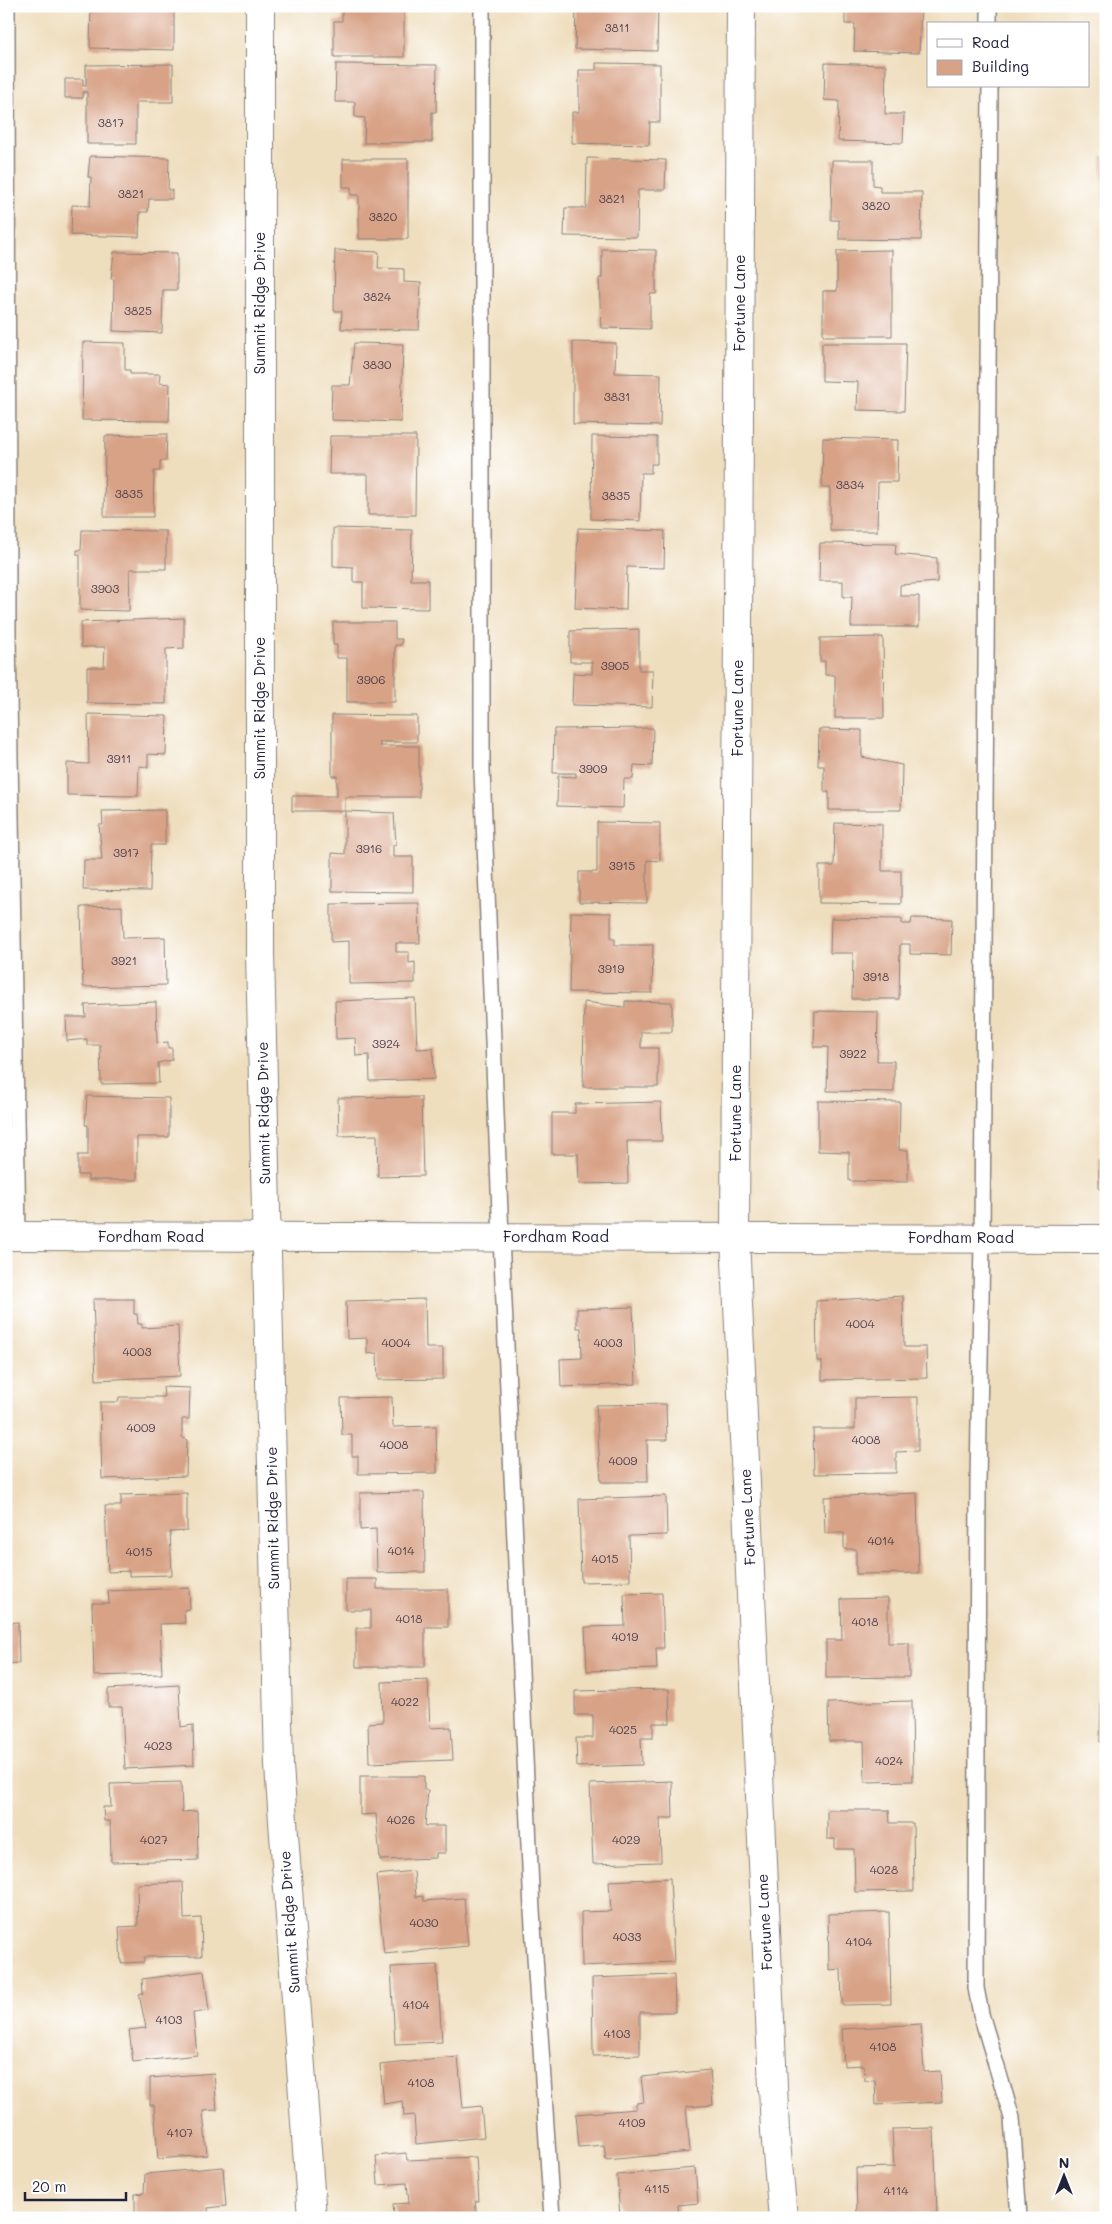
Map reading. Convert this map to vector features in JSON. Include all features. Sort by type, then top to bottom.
[{"type":"street","name":"Summit Ridge Drive","points":[[260,6],[260,953],[266,1237],[279,1766],[312,2218]]},
{"type":"street","name":"Fortune Lane","points":[[741,6],[735,1238],[775,2131],[783,2218]]},
{"type":"street","name":"Fordham Road","points":[[12,1236],[1106,1239]]},
{"type":"lane","points":[[7,6],[8,627],[12,1236]]},
{"type":"lane","points":[[482,6],[482,770],[501,1238],[534,1949],[552,2218]]},
{"type":"lane","points":[[989,6],[989,22]]},
{"type":"lane","points":[[990,88],[982,1239],[978,1483],[976,1988],[981,2014],[1012,2118],[1019,2218]]},
{"type":"building","points":[[91,6],[156,6],[156,11],[174,11],[174,50],[90,48]]},
{"type":"building","points":[[342,6],[404,6],[404,57],[334,57],[334,21],[342,21]]},
{"type":"building","points":[[576,6],[658,6],[657,51],[575,49]]},
{"type":"building","points":[[825,6],[937,6],[937,9],[921,8],[919,53],[854,51],[855,24],[845,24],[845,9],[825,8]]},
{"type":"building","points":[[596,63],[660,64],[660,122],[650,122],[649,145],[572,143],[572,112],[579,112],[579,70],[596,70]]},
{"type":"building","points":[[825,63],[886,65],[885,114],[904,114],[903,143],[838,141],[839,101],[824,100]]},
{"type":"building","points":[[173,64],[173,102],[136,102],[136,144],[87,144],[87,92],[83,92],[83,98],[65,98],[65,79],[83,79],[83,86],[86,86],[86,65]]},
{"type":"building","points":[[336,64],[437,65],[436,112],[432,112],[432,142],[364,143],[365,118],[355,117],[355,102],[335,102]]},
{"type":"building","points":[[90,156],[169,158],[168,190],[172,190],[172,199],[149,199],[148,212],[140,212],[139,237],[71,235],[72,205],[90,206],[91,177],[88,177]]},
{"type":"building","points":[[1101,156],[1106,156],[1106,206],[1103,207]]},
{"type":"building","points":[[587,158],[666,160],[665,190],[638,190],[637,237],[564,236],[565,208],[586,208]]},
{"type":"building","points":[[343,159],[408,159],[408,239],[359,239],[359,195],[351,195],[351,187],[343,187]]},
{"type":"building","points":[[832,160],[873,160],[873,185],[880,186],[880,192],[922,192],[921,240],[839,239],[839,220],[831,220]]},
{"type":"building","points":[[602,249],[656,250],[656,294],[650,294],[650,329],[601,328],[599,278],[602,278]]},
{"type":"building","points":[[335,250],[379,252],[378,268],[404,269],[404,282],[421,283],[419,330],[341,329],[342,311],[334,311]]},
{"type":"building","points":[[892,250],[892,336],[823,336],[823,291],[837,291],[837,251]]},
{"type":"building","points":[[114,252],[177,253],[177,290],[163,290],[162,333],[113,331],[114,279],[111,279]]},
{"type":"building","points":[[83,342],[125,343],[125,370],[130,370],[130,374],[160,374],[159,383],[170,384],[169,421],[82,420]]},
{"type":"building","points":[[573,342],[616,343],[615,373],[661,374],[660,426],[573,424]]},
{"type":"building","points":[[354,343],[403,344],[401,422],[331,420],[332,385],[350,385]]},
{"type":"building","points":[[822,343],[906,343],[904,411],[857,410],[858,382],[822,381]]},
{"type":"building","points":[[167,434],[166,461],[160,461],[160,471],[154,471],[153,517],[104,517],[105,436]]},
{"type":"building","points":[[330,436],[416,436],[415,515],[368,515],[368,474],[329,474]]},
{"type":"building","points":[[592,436],[657,437],[657,464],[651,464],[651,473],[641,473],[640,521],[591,519]]},
{"type":"building","points":[[823,438],[898,440],[897,482],[878,482],[877,531],[830,531],[830,488],[822,488]]},
{"type":"building","points":[[333,528],[412,530],[411,580],[428,580],[428,609],[363,608],[363,582],[353,582],[353,567],[333,566]]},
{"type":"building","points":[[578,528],[665,531],[664,568],[627,567],[626,610],[575,608]]},
{"type":"building","points":[[82,530],[166,531],[166,569],[130,569],[129,611],[80,610],[80,555],[77,555],[77,550],[81,550]]},
{"type":"building","points":[[820,543],[896,544],[895,554],[937,558],[937,582],[900,585],[900,596],[919,596],[919,627],[851,627],[852,597],[843,597],[843,581],[819,581]]},
{"type":"building","points":[[184,618],[184,648],[166,649],[166,704],[87,703],[87,667],[104,667],[105,647],[81,647],[81,622]]},
{"type":"building","points":[[333,622],[395,622],[395,639],[402,639],[401,645],[395,645],[395,702],[347,702],[347,658],[337,658],[337,645],[333,645]]},
{"type":"building","points":[[639,629],[639,670],[653,670],[652,707],[572,705],[573,673],[592,674],[592,662],[570,662],[570,631]]},
{"type":"building","points":[[883,637],[884,718],[835,718],[835,675],[825,675],[825,661],[820,661],[820,638]]},
{"type":"building","points":[[88,714],[167,716],[166,755],[148,754],[148,767],[139,766],[138,796],[67,795],[67,763],[89,764]]},
{"type":"building","points":[[332,715],[417,716],[417,742],[380,742],[380,746],[419,746],[419,797],[345,797],[345,811],[292,811],[292,796],[337,796],[337,776],[332,776]]},
{"type":"building","points":[[653,728],[652,766],[634,765],[633,779],[624,779],[623,808],[557,806],[558,776],[576,777],[576,773],[553,773],[554,729]]},
{"type":"building","points":[[819,729],[862,730],[862,757],[902,765],[901,810],[829,810],[829,792],[824,792],[824,766],[818,766]]},
{"type":"building","points":[[165,810],[165,845],[151,845],[150,891],[83,890],[84,860],[102,860],[99,825],[103,825],[102,811]]},
{"type":"building","points":[[345,811],[394,813],[396,845],[393,845],[393,857],[413,857],[413,892],[332,891],[332,853],[345,854]]},
{"type":"building","points":[[597,822],[660,823],[660,861],[647,860],[647,903],[579,902],[579,872],[597,872]]},
{"type":"building","points":[[835,823],[882,824],[882,871],[901,871],[901,904],[819,903],[819,866],[834,866]]},
{"type":"building","points":[[419,903],[420,943],[396,943],[396,952],[409,952],[409,963],[415,962],[415,983],[349,984],[349,941],[331,942],[331,904]]},
{"type":"building","points":[[122,906],[123,938],[165,937],[166,985],[83,987],[81,907]]},
{"type":"building","points":[[571,912],[611,913],[611,939],[615,939],[615,945],[653,945],[652,993],[569,992]]},
{"type":"building","points":[[831,918],[902,919],[902,924],[911,924],[912,918],[952,919],[951,955],[910,954],[910,944],[900,944],[899,999],[852,999],[853,953],[830,953]]},
{"type":"building","points":[[415,998],[417,1049],[433,1048],[434,1079],[370,1081],[369,1055],[356,1056],[355,1038],[336,1039],[335,1001]]},
{"type":"building","points":[[625,1001],[672,1002],[672,1032],[641,1032],[641,1048],[658,1048],[658,1087],[583,1087],[584,1002],[625,1007]]},
{"type":"building","points":[[156,1002],[157,1043],[168,1042],[168,1048],[172,1048],[172,1060],[158,1063],[159,1083],[101,1084],[100,1045],[87,1045],[87,1039],[67,1041],[66,1017],[86,1017],[85,1005]]},
{"type":"building","points":[[815,1011],[878,1012],[877,1061],[894,1061],[894,1092],[827,1091],[828,1047],[814,1047]]},
{"type":"building","points":[[87,1096],[169,1098],[169,1137],[137,1137],[137,1180],[88,1180],[88,1175],[78,1175],[78,1155],[88,1155],[88,1125],[85,1125]]},
{"type":"building","points":[[421,1097],[423,1176],[378,1177],[377,1135],[339,1136],[338,1098]]},
{"type":"building","points":[[818,1101],[900,1102],[899,1150],[908,1150],[908,1182],[849,1181],[849,1152],[818,1151]]},
{"type":"building","points":[[661,1102],[662,1141],[627,1141],[628,1183],[579,1184],[578,1154],[552,1154],[552,1113],[575,1113],[575,1104]]},
{"type":"building","points":[[1106,1158],[1106,1189],[1099,1189],[1099,1159]]},
{"type":"building","points":[[903,1296],[904,1347],[926,1347],[927,1378],[822,1380],[822,1361],[817,1361],[816,1301]]},
{"type":"building","points":[[93,1299],[134,1299],[134,1314],[137,1314],[138,1324],[142,1324],[142,1328],[178,1326],[180,1376],[96,1380]]},
{"type":"building","points":[[425,1299],[426,1348],[443,1348],[443,1379],[378,1380],[377,1353],[367,1354],[367,1338],[347,1339],[346,1301]]},
{"type":"building","points":[[633,1307],[636,1384],[561,1387],[560,1359],[582,1358],[581,1328],[577,1328],[577,1309]]},
{"type":"building","points":[[163,1387],[190,1388],[189,1419],[182,1419],[182,1437],[187,1440],[186,1476],[102,1479],[100,1402],[118,1402],[119,1397],[164,1397]]},
{"type":"building","points":[[392,1397],[393,1427],[436,1426],[437,1473],[358,1474],[358,1456],[352,1456],[352,1435],[342,1435],[341,1398]]},
{"type":"building","points":[[918,1397],[918,1451],[896,1452],[896,1473],[814,1474],[813,1429],[855,1429],[855,1398]]},
{"type":"building","points":[[666,1404],[667,1440],[647,1440],[648,1482],[601,1482],[596,1405]]},
{"type":"building","points":[[424,1492],[425,1572],[377,1573],[376,1529],[360,1530],[360,1493]]},
{"type":"building","points":[[187,1493],[187,1531],[170,1532],[172,1575],[129,1576],[129,1571],[108,1572],[105,1506],[121,1506],[121,1495]]},
{"type":"building","points":[[917,1493],[919,1573],[856,1574],[856,1549],[844,1549],[844,1533],[825,1533],[824,1497]]},
{"type":"building","points":[[666,1496],[667,1535],[629,1536],[630,1581],[581,1582],[579,1499]]},
{"type":"building","points":[[346,1579],[377,1579],[377,1589],[448,1589],[448,1627],[425,1627],[425,1667],[356,1667],[356,1628],[371,1628],[371,1610],[346,1610]]},
{"type":"building","points":[[189,1588],[190,1609],[184,1610],[185,1623],[160,1624],[162,1674],[94,1676],[92,1603],[109,1603],[108,1591]]},
{"type":"building","points":[[662,1593],[664,1648],[656,1648],[657,1669],[587,1671],[585,1627],[625,1626],[624,1594]]},
{"type":"building","points":[[888,1598],[888,1643],[909,1643],[909,1677],[826,1678],[826,1640],[842,1640],[841,1599]]},
{"type":"building","points":[[18,1622],[19,1663],[6,1664],[6,1623]]},
{"type":"building","points":[[1102,1662],[1106,1662],[1106,1742],[1100,1742]]},
{"type":"building","points":[[428,1680],[430,1728],[451,1727],[453,1760],[369,1763],[368,1723],[383,1722],[382,1682]]},
{"type":"building","points":[[179,1685],[181,1727],[193,1725],[194,1765],[125,1769],[122,1707],[108,1707],[108,1689]]},
{"type":"building","points":[[669,1689],[670,1723],[653,1723],[653,1738],[641,1738],[642,1765],[577,1767],[576,1738],[593,1738],[593,1715],[575,1715],[575,1691]]},
{"type":"building","points":[[912,1701],[913,1781],[865,1782],[864,1741],[829,1741],[828,1703]]},
{"type":"building","points":[[360,1776],[424,1776],[424,1790],[428,1790],[425,1826],[445,1826],[445,1853],[436,1853],[436,1858],[380,1860],[376,1814],[360,1815]]},
{"type":"building","points":[[672,1781],[673,1818],[660,1818],[661,1862],[593,1864],[590,1784]]},
{"type":"building","points":[[181,1782],[182,1812],[197,1811],[198,1860],[111,1862],[110,1821],[104,1821],[103,1807],[111,1807],[110,1784]]},
{"type":"building","points":[[827,1810],[889,1810],[890,1823],[913,1823],[914,1891],[855,1892],[854,1849],[835,1849],[835,1839],[827,1839]]},
{"type":"building","points":[[414,1871],[416,1897],[423,1896],[424,1901],[464,1898],[468,1946],[384,1954],[376,1875]]},
{"type":"building","points":[[670,1878],[674,1962],[582,1966],[581,1912],[611,1911],[609,1881]]},
{"type":"building","points":[[183,1882],[184,1919],[201,1918],[202,1956],[144,1957],[144,1962],[121,1963],[119,1927],[138,1926],[137,1884]]},
{"type":"building","points":[[889,1912],[891,2004],[842,2005],[841,1969],[829,1970],[828,1914]]},
{"type":"building","points":[[437,1965],[442,2042],[395,2044],[391,1967]]},
{"type":"building","points":[[204,1971],[209,2011],[193,2013],[197,2055],[133,2062],[129,2030],[146,2028],[139,1994],[143,1993],[142,1979]]},
{"type":"building","points":[[674,1975],[675,2012],[640,2012],[640,2055],[593,2056],[592,1978]]},
{"type":"building","points":[[921,2024],[924,2072],[940,2071],[942,2102],[876,2105],[875,2080],[865,2081],[864,2065],[844,2066],[842,2029]]},
{"type":"building","points":[[458,2057],[463,2108],[481,2106],[484,2137],[416,2144],[414,2115],[404,2116],[403,2101],[384,2104],[380,2065]]},
{"type":"building","points":[[710,2070],[713,2105],[686,2107],[690,2152],[606,2160],[604,2145],[579,2147],[576,2114],[636,2109],[636,2103],[644,2102],[641,2077]]},
{"type":"building","points":[[214,2073],[217,2110],[203,2111],[207,2155],[158,2159],[154,2105],[150,2105],[150,2078]]},
{"type":"building","points":[[934,2128],[937,2213],[857,2217],[856,2168],[894,2167],[892,2129]]},
{"type":"building","points":[[406,2153],[407,2160],[476,2157],[479,2201],[475,2201],[477,2218],[394,2218],[393,2204],[409,2203],[407,2183],[378,2185],[376,2156]]},
{"type":"building","points":[[223,2167],[226,2206],[208,2208],[209,2218],[135,2218],[135,2194],[144,2193],[145,2174]]},
{"type":"building","points":[[695,2168],[698,2203],[678,2205],[679,2218],[620,2218],[617,2175]]}]
